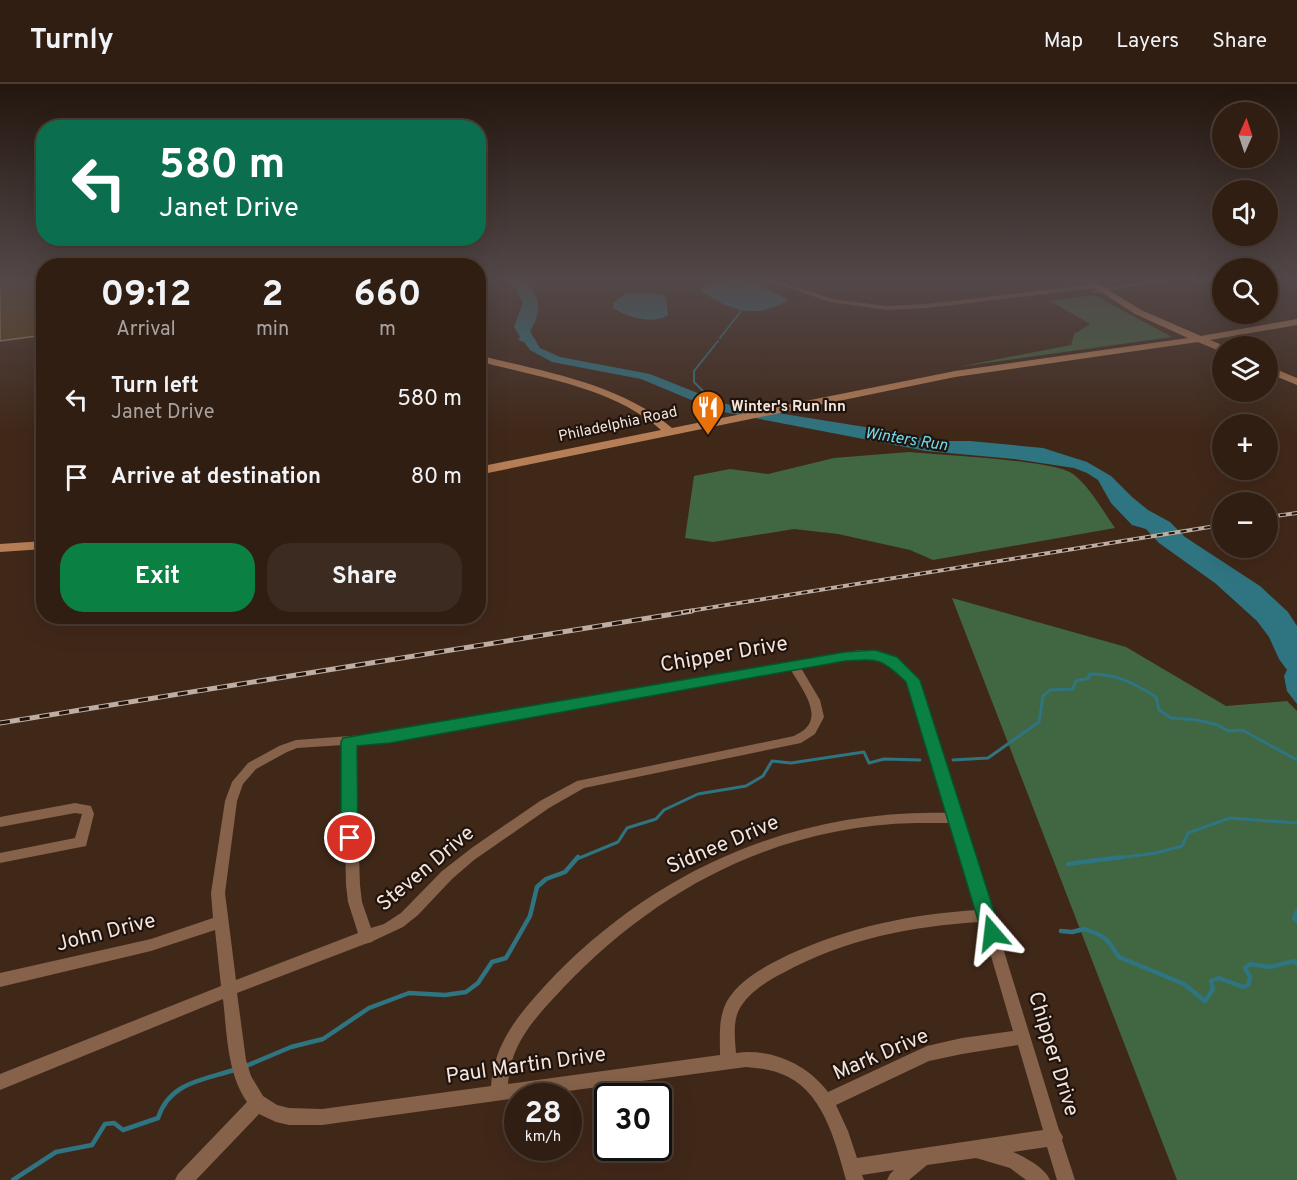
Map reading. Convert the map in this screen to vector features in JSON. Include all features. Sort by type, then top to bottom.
[{"type":"main road","points":[[1180,330],[1212,344]]},
{"type":"main road","name":"Philadelphia Road","points":[[486,469],[954,374],[1251,330]]},
{"type":"main road","points":[[486,360],[619,400],[648,414],[668,431]]},
{"type":"main road","points":[[1278,373],[1297,382]]},
{"type":"main road","points":[[0,548],[36,546]]},
{"type":"street","name":"Chipper Drive","points":[[228,989],[219,893],[231,801],[243,775],[271,753],[296,744],[349,742],[402,735],[859,654],[884,657],[901,666],[912,680],[957,818],[1055,1137],[1066,1180]]},
{"type":"street","name":"Steven Drive","points":[[0,1082],[228,989],[367,938],[402,922],[461,862],[565,791],[580,784],[789,743],[803,736],[816,724],[818,717],[814,700],[794,666]]},
{"type":"street","points":[[349,742],[352,885],[367,938]]},
{"type":"street","points":[[0,822],[75,808],[86,810],[88,814],[81,842],[0,858]]},
{"type":"street","name":"Sidnee Drive","points":[[499,1092],[500,1073],[510,1039],[529,1013],[566,973],[600,942],[670,890],[739,856],[825,828],[874,820],[957,818]]},
{"type":"street","points":[[728,1060],[728,1032],[733,1006],[750,986],[776,968],[808,952],[877,928],[920,920],[986,916]]},
{"type":"street","name":"John Drive","points":[[0,980],[151,945],[221,922]]},
{"type":"street","points":[[184,1180],[257,1104],[243,1081],[228,989]]},
{"type":"street","name":"Mark Drive","points":[[826,1101],[927,1054],[962,1046],[1024,1037]]},
{"type":"street","name":"Paul Martin Drive","points":[[257,1104],[272,1113],[286,1116],[322,1117],[746,1059],[786,1067],[810,1082],[826,1101],[853,1174]]},
{"type":"street","points":[[853,1174],[925,1157],[1055,1137]]},
{"type":"street","points":[[975,1149],[1014,1161],[1041,1180]]},
{"type":"street","points":[[896,1180],[909,1167],[925,1157]]},
{"type":"green space","points":[[1080,330],[1159,330],[1172,337],[958,367],[1071,345],[1074,334]]},
{"type":"green space","points":[[909,452],[1021,462],[1062,469],[1073,474],[1085,486],[1115,528],[933,560],[910,550],[838,534],[794,529],[713,542],[685,538],[694,476],[730,469],[768,474],[834,458]]},
{"type":"green space","points":[[952,598],[1126,647],[1226,706],[1287,701],[1297,711],[1297,1180],[1177,1180]]},
{"type":"water","name":"Winters Run","points":[[516,330],[530,330],[540,348],[560,357],[650,374],[720,402],[747,410],[896,432],[934,441],[970,441],[1043,448],[1087,462],[1111,476],[1148,510],[1170,522],[1185,537],[1212,555],[1212,558],[1217,558],[1260,586],[1288,612],[1297,626],[1297,704],[1287,691],[1284,676],[1287,670],[1269,637],[1257,621],[1215,583],[1159,543],[1146,529],[1132,525],[1111,503],[1098,480],[1087,473],[1074,468],[1014,459],[926,451],[718,411],[641,379],[552,362],[530,350],[524,342],[518,340],[520,337]]},
{"type":"building","points":[[0,330],[36,330],[36,336],[0,341]]},
{"type":"waterway","points":[[720,338],[726,330]]},
{"type":"waterway","points":[[701,396],[703,391],[694,382],[694,371],[718,341]]},
{"type":"waterway","points":[[953,760],[988,758],[1039,722],[1043,696],[1050,690],[1073,689],[1076,681],[1089,678],[1089,674],[1116,677],[1139,687],[1156,697],[1159,710],[1171,718],[1197,720],[1218,725],[1228,731],[1242,730],[1297,760]]},
{"type":"waterway","points":[[577,859],[618,842],[627,828],[656,819],[664,810],[698,794],[746,786],[763,776],[772,761],[791,763],[864,752],[869,763],[884,759],[920,760]]},
{"type":"waterway","points":[[1110,859],[1156,853],[1182,846],[1188,833],[1230,818],[1297,823]]},
{"type":"waterway","points":[[246,1066],[291,1047],[323,1039],[369,1008],[409,993],[445,995],[466,992],[478,983],[492,962],[506,958],[530,916],[537,887],[546,879],[565,872],[578,857]]},
{"type":"waterway","points":[[1068,864],[1122,857]]},
{"type":"waterway","points":[[1297,912],[1294,918],[1297,921]]},
{"type":"waterway","points":[[1061,931],[1072,932],[1084,929],[1098,934],[1108,941],[1119,957],[1184,984],[1205,1001],[1213,989],[1211,981],[1219,978],[1243,987],[1248,985],[1250,977],[1245,968],[1250,964],[1270,967],[1294,961],[1297,964]]},
{"type":"waterway","points":[[13,1180],[56,1152],[92,1145],[105,1124],[114,1123],[123,1130],[158,1118],[171,1096],[180,1089],[237,1069]]},
{"type":"railway","points":[[1278,516],[1297,513]]},
{"type":"railway","points":[[683,612],[1212,527]]},
{"type":"railway","points":[[0,723],[692,611]]},
{"type":"place","name":"Winter's Run Inn","points":[[708,436]]},
{"type":"route","points":[[350,838],[349,742],[390,737],[845,656],[875,655],[892,660],[901,666],[912,680],[992,933]]}]
